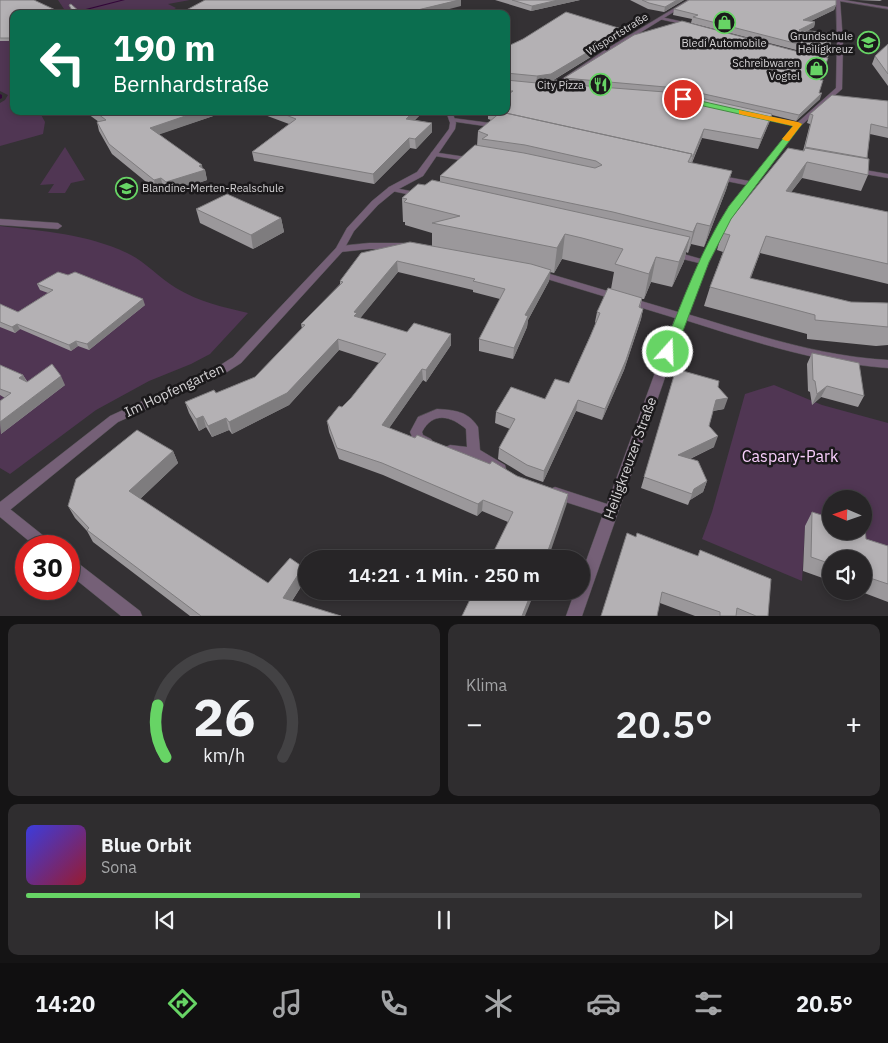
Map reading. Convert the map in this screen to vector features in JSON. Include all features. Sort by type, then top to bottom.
[{"type":"street","name":"Wisportstraße","points":[[555,86],[690,0]]},
{"type":"street","points":[[837,0],[888,8]]},
{"type":"street","name":"Heiligkreuzer Straße","points":[[574,616],[681,316],[704,262],[732,208],[798,124],[839,89],[838,62],[840,42],[837,0]]},
{"type":"street","points":[[661,18],[697,27]]},
{"type":"street","points":[[831,61],[838,62]]},
{"type":"street","points":[[542,88],[555,86],[566,88]]},
{"type":"street","points":[[827,100],[836,101]]},
{"type":"street","points":[[752,114],[798,124]]},
{"type":"street","name":"Im Hopfengarten","points":[[0,509],[114,419],[224,369],[237,360],[340,248],[350,230],[375,203],[392,189],[420,174],[452,129],[450,116],[507,128]]},
{"type":"street","points":[[435,154],[485,162]]},
{"type":"street","points":[[774,155],[784,157]]},
{"type":"street","points":[[850,169],[888,176]]},
{"type":"street","points":[[706,175],[751,184]]},
{"type":"street","points":[[392,189],[427,197]]},
{"type":"street","points":[[0,222],[58,226]]},
{"type":"street","points":[[340,248],[369,246],[414,248]]},
{"type":"street","points":[[666,252],[704,262]]},
{"type":"street","points":[[523,269],[802,352],[855,362],[888,364]]},
{"type":"street","points":[[474,453],[513,477]]},
{"type":"street","points":[[539,488],[611,512]]},
{"type":"street","points":[[0,509],[32,535]]},
{"type":"street","points":[[80,574],[134,616]]},
{"type":"green space","points":[[58,0],[190,0],[168,4],[176,8],[173,10],[64,9]]},
{"type":"green space","points":[[10,35],[10,115],[41,115],[45,122],[43,134],[0,146],[0,103],[8,95],[0,91],[0,39]]},
{"type":"green space","points":[[65,147],[85,180],[71,183],[65,193],[48,193],[54,184],[40,185]]},
{"type":"green space","points":[[0,226],[65,234],[96,241],[134,256],[170,284],[193,297],[211,304],[248,313],[210,354],[149,381],[96,410],[10,474],[0,468]]},
{"type":"green space","name":"Caspary-Park","points":[[774,385],[822,405],[888,423],[888,556],[842,540],[872,540],[872,490],[822,490],[822,533],[805,527],[802,581],[702,539],[712,512],[745,394]]},
{"type":"building","points":[[0,0],[34,0],[55,10],[10,10],[10,38],[0,38]]},
{"type":"building","points":[[205,0],[459,0],[417,10],[186,10]]},
{"type":"building","points":[[512,0],[558,0],[532,6]]},
{"type":"building","points":[[642,0],[677,0],[665,7]]},
{"type":"building","points":[[689,0],[836,0],[836,5],[803,20],[815,22],[799,30],[831,33],[830,50],[806,46],[693,17],[698,15],[674,9]]},
{"type":"building","points":[[71,4],[78,10],[72,10],[69,5]]},
{"type":"building","points":[[566,12],[625,30],[551,74],[537,76],[510,73],[510,45]]},
{"type":"building","points":[[682,21],[828,58],[820,80],[823,80],[819,93],[822,93],[799,115],[677,88],[564,78],[634,35]]},
{"type":"building","points":[[888,44],[888,74],[875,56]]},
{"type":"building","points":[[510,80],[537,83],[556,80],[575,85],[678,93],[772,114],[761,139],[704,129],[693,156],[691,156],[692,154],[510,114],[510,93],[513,91],[510,91]]},
{"type":"building","points":[[832,95],[888,101],[888,128],[871,124],[867,158],[805,147],[813,115],[810,114]]},
{"type":"building","points":[[510,114],[692,154],[688,162],[732,171],[710,226],[697,223],[693,232],[613,212],[440,176],[475,145],[595,168],[602,165],[596,161],[525,145],[482,139],[488,135],[478,131],[497,115]]},
{"type":"building","points":[[99,115],[188,115],[150,128],[202,165],[199,166],[205,170],[166,182],[161,178],[154,180],[109,144],[97,122],[106,120]]},
{"type":"building","points":[[286,115],[410,115],[406,119],[432,123],[415,139],[409,138],[373,174],[252,152],[296,119]]},
{"type":"building","points":[[788,148],[804,151],[805,148],[869,159],[868,175],[807,162],[786,191],[888,212],[888,264],[766,236],[750,278],[851,302],[888,303],[888,327],[815,320],[815,315],[710,287],[730,235],[722,233],[728,222]]},
{"type":"building","points":[[432,180],[690,237],[679,262],[656,257],[649,274],[615,264],[623,249],[565,234],[557,248],[432,223],[460,216],[404,202],[407,199],[402,198],[418,184],[425,185]]},
{"type":"building","points":[[227,194],[281,218],[251,235],[196,209]]},
{"type":"building","points":[[410,242],[531,264],[551,270],[525,315],[528,316],[514,348],[479,339],[505,289],[473,281],[475,279],[397,261],[354,312],[357,313],[354,316],[407,332],[414,323],[451,334],[426,370],[422,369],[382,425],[415,438],[417,435],[490,464],[492,461],[517,476],[568,494],[548,550],[494,550],[513,512],[483,500],[478,504],[382,463],[337,448],[327,421],[339,406],[342,407],[351,398],[386,354],[338,339],[287,393],[229,422],[226,418],[208,426],[203,416],[196,419],[185,402],[214,390],[216,393],[255,377],[305,325],[301,324],[343,282],[340,281],[361,253]]},
{"type":"building","points":[[58,272],[68,275],[75,272],[143,299],[87,344],[76,341],[69,345],[17,324],[12,327],[0,322],[0,304],[18,312],[53,290],[37,284]]},
{"type":"building","points":[[608,288],[642,298],[639,307],[643,309],[626,360],[605,409],[578,400],[544,471],[527,465],[499,448],[515,419],[496,412],[511,387],[545,399],[555,379],[569,383],[600,313],[597,312]]},
{"type":"building","points":[[812,353],[859,363],[864,396],[827,386],[817,394],[815,381],[813,380]]},
{"type":"building","points":[[52,364],[61,376],[0,422],[0,401],[11,393],[0,389],[0,365],[23,375],[19,378],[27,382]]},
{"type":"building","points":[[676,369],[719,381],[718,387],[728,398],[716,400],[709,426],[718,436],[678,455],[698,461],[707,481],[694,489],[692,494],[644,477]]},
{"type":"building","points":[[137,430],[173,451],[129,491],[268,583],[290,558],[298,564],[298,575],[283,598],[341,616],[201,616],[87,530],[89,528],[68,506],[76,479]]},
{"type":"building","points":[[812,512],[822,515],[822,540],[869,540],[888,546],[888,584],[872,579],[872,550],[822,550],[822,561],[811,557]]},
{"type":"building","points":[[627,533],[636,537],[637,533],[698,556],[700,550],[771,579],[768,616],[756,616],[737,608],[736,616],[720,616],[720,612],[662,592],[657,616],[601,616]]},
{"type":"building","points":[[470,600],[528,600],[522,616],[462,616]]},
{"type":"waterway","points":[[83,10],[124,0]]},
{"type":"slow traffic","points":[[742,112],[798,124],[786,139]]},
{"type":"place","name":"Bledi Automobile","points":[[724,22]]},
{"type":"place","name":"Grundschule Heiligkreuz","points":[[869,42]]},
{"type":"place","name":"Schreibwaren Vogtel","points":[[816,69]]},
{"type":"place","name":"City Pizza","points":[[600,85]]},
{"type":"place","name":"Blandine-Merten-Realschule","points":[[126,188]]},
{"type":"route","points":[[668,352],[704,262],[732,208],[798,124],[683,99]]}]
